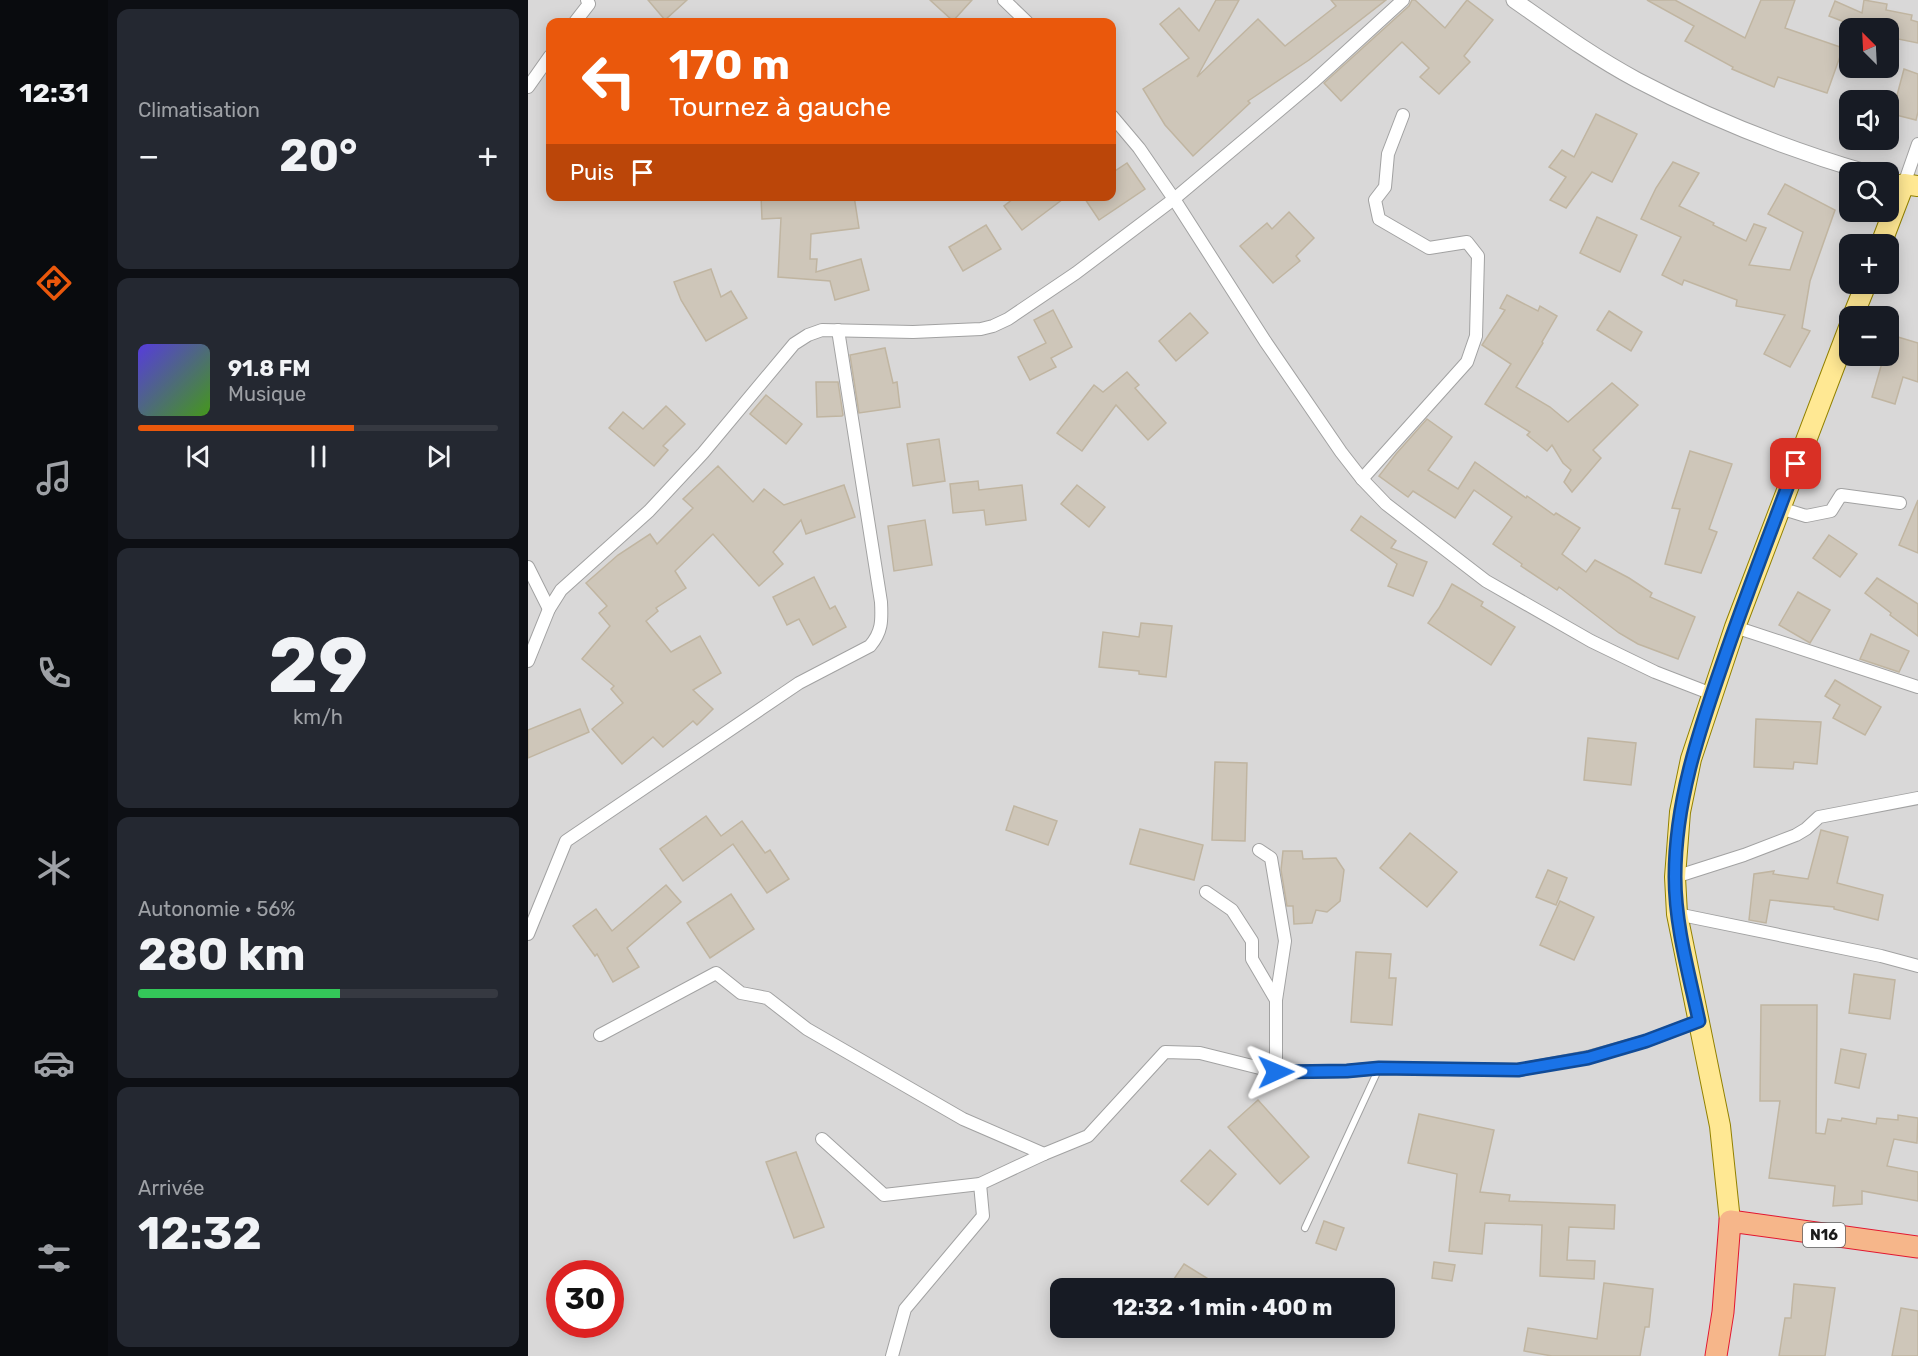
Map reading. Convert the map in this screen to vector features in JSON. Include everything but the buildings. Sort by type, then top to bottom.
[{"type":"highway","name":"N16","points":[[1730,1221],[1918,1247]]},
{"type":"highway","points":[[1716,1356],[1723,1312],[1730,1221]]},
{"type":"main road","points":[[1885,234],[1904,183]]},
{"type":"main road","points":[[1730,1221],[1720,1126],[1677,914],[1675,877],[1680,812],[1691,759],[1735,627],[1839,354]]},
{"type":"street","points":[[578,18],[589,4],[587,0]]},
{"type":"street","points":[[1004,0],[1023,18]]},
{"type":"street","points":[[528,661],[549,609],[561,590],[649,511],[703,453],[794,344],[822,330],[913,332],[981,329],[1008,319],[1076,273],[1174,198],[1312,83],[1403,0]]},
{"type":"street","points":[[1515,0],[1552,27],[1636,79],[1698,110],[1816,158],[1839,165]]},
{"type":"street","points":[[528,87],[546,62]]},
{"type":"street","points":[[1362,479],[1467,362],[1476,336],[1478,256],[1467,242],[1429,248],[1379,219],[1375,200],[1385,187],[1388,154],[1403,115]]},
{"type":"street","points":[[1116,121],[1139,148],[1174,198],[1265,340],[1341,452],[1386,504],[1486,581],[1591,641],[1655,672],[1712,694]]},
{"type":"street","points":[[1904,183],[1918,144]]},
{"type":"street","points":[[528,934],[566,841],[799,683],[870,646],[878,636],[882,624],[881,602],[838,330]]},
{"type":"street","points":[[1780,508],[1806,516],[1831,511],[1841,495],[1899,503]]},
{"type":"street","points":[[528,567],[549,609]]},
{"type":"street","points":[[1735,627],[1918,687]]},
{"type":"street","points":[[1675,877],[1744,855],[1796,835],[1820,817],[1918,798]]},
{"type":"street","points":[[1259,850],[1271,858],[1285,941],[1276,1000],[1276,1072]]},
{"type":"street","points":[[1206,892],[1232,910],[1252,941],[1252,959],[1276,1000]]},
{"type":"street","points":[[1677,914],[1881,956],[1918,966]]},
{"type":"street","points":[[600,1035],[716,973],[741,993],[767,998],[807,1029],[963,1119],[1044,1154]]},
{"type":"street","points":[[822,1138],[884,1195],[980,1184],[1088,1136],[1166,1052],[1200,1053],[1276,1072],[1379,1068],[1518,1070],[1588,1058],[1646,1041],[1699,1021]]},
{"type":"street","points":[[892,1356],[905,1308],[983,1216],[980,1184]]},
{"type":"lane","points":[[1305,1228],[1379,1068]]},
{"type":"shaded area","points":[[528,0],[1918,0],[1918,1356],[528,1356]]},
{"type":"route","points":[[1276,1072],[1379,1068],[1518,1070],[1588,1058],[1646,1041],[1699,1021],[1677,914],[1675,877],[1680,812],[1691,759],[1712,694],[1796,464]]}]
